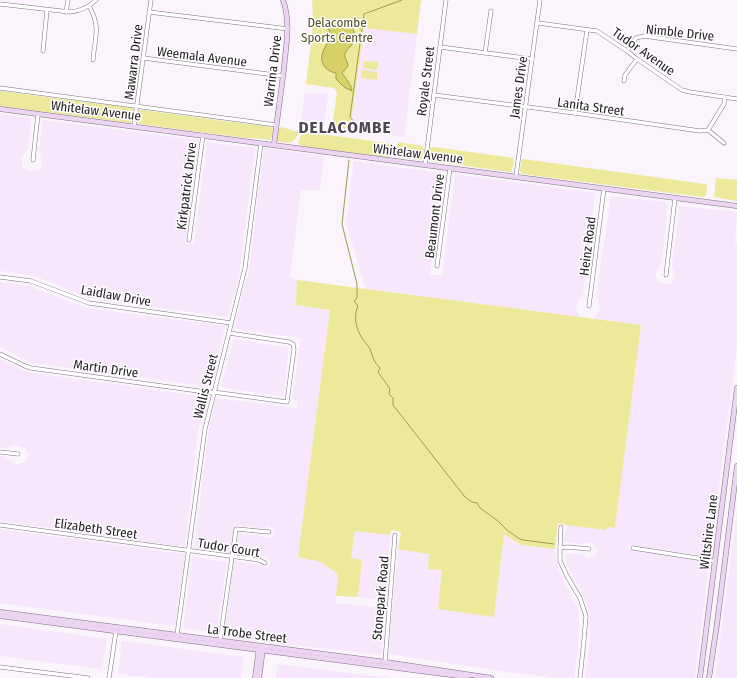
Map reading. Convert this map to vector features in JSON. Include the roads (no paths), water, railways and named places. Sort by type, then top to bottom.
[{"type":"main road","name":"Warrina Drive","points":[[274,145],[288,29],[283,0]]},
{"type":"main road","name":"Whitelaw Avenue","points":[[0,109],[737,206]]},
{"type":"main road","name":"Wiltshire Lane","points":[[700,678],[737,388]]},
{"type":"main road","name":"Wiltshire Lane","points":[[709,678],[737,466]]},
{"type":"main road","points":[[715,562],[724,564]]},
{"type":"main road","name":"La Trobe Street","points":[[0,612],[219,643],[384,664],[451,675],[485,678]]},
{"type":"main road","name":"La Trobe Street","points":[[0,616],[116,629]]},
{"type":"main road","points":[[705,640],[707,642],[711,642],[715,635]]},
{"type":"main road","points":[[255,678],[261,648]]},
{"type":"main road","points":[[259,678],[261,648]]},
{"type":"main road","points":[[702,661],[706,657],[712,656]]},
{"type":"main road","name":"La Trobe Street","points":[[451,675],[491,678]]},
{"type":"street","points":[[66,12],[68,0]]},
{"type":"street","points":[[0,4],[76,12],[89,6],[96,0]]},
{"type":"street","name":"Mawarra Drive","points":[[134,126],[151,0]]},
{"type":"street","name":"Royale Street","points":[[425,165],[446,0]]},
{"type":"street","name":"James Drive","points":[[516,176],[540,0]]},
{"type":"street","points":[[89,6],[94,15],[96,25],[92,60]]},
{"type":"street","points":[[43,51],[48,10]]},
{"type":"street","points":[[485,53],[491,11]]},
{"type":"street","points":[[149,12],[288,29]]},
{"type":"street","name":"Tudor Avenue","points":[[538,23],[597,31],[682,90],[737,99]]},
{"type":"street","points":[[575,113],[587,30]]},
{"type":"street","name":"Nimble Drive","points":[[627,51],[636,38],[644,36],[737,49]]},
{"type":"street","points":[[440,47],[532,59]]},
{"type":"street","name":"Weemala Avenue","points":[[143,58],[283,76]]},
{"type":"street","points":[[624,81],[625,75],[637,59]]},
{"type":"street","name":"Whitelaw Avenue","points":[[0,88],[276,124]]},
{"type":"street","name":"Lanita Street","points":[[434,95],[700,131],[708,130]]},
{"type":"street","points":[[724,143],[708,130],[724,104],[725,97]]},
{"type":"street","points":[[33,160],[38,114]]},
{"type":"street","name":"Kirkpatrick Drive","points":[[190,240],[203,135]]},
{"type":"street","name":"Wallis Street","points":[[177,637],[205,429],[245,268],[261,143]]},
{"type":"street","name":"Beaumont Drive","points":[[437,266],[450,168]]},
{"type":"street","name":"Heinz Road","points":[[589,306],[604,188]]},
{"type":"street","points":[[666,275],[675,198]]},
{"type":"street","name":"Laidlaw Drive","points":[[0,277],[31,281],[89,304],[231,323]]},
{"type":"street","name":"Martin Drive","points":[[0,354],[31,368],[287,402],[294,349],[293,344],[289,342],[229,333]]},
{"type":"street","points":[[0,452],[18,454]]},
{"type":"street","name":"Elizabeth Street","points":[[0,525],[189,550]]},
{"type":"street","points":[[561,527],[560,561],[580,598],[586,616],[580,678]]},
{"type":"street","points":[[219,643],[236,529],[269,532]]},
{"type":"street","name":"Stonepark Road","points":[[384,664],[395,535]]},
{"type":"street","points":[[560,548],[568,547],[589,549]]},
{"type":"street","points":[[633,548],[715,562]]},
{"type":"street","name":"Tudor Court","points":[[189,550],[259,560],[266,563]]},
{"type":"street","points":[[109,678],[116,629]]},
{"type":"street","points":[[0,667],[88,678]]},
{"type":"waterway","points":[[354,129],[355,123],[350,117],[364,14],[402,0]]},
{"type":"waterway","points":[[349,160],[342,224],[357,284],[357,298],[354,301],[358,306],[356,310],[356,322],[360,334],[380,368],[378,372],[390,389],[389,394],[393,398],[393,405],[465,497],[472,502],[477,503],[480,508],[518,538],[554,544]]},
{"type":"district","name":"DELACOMBE","points":[[345,127]]},
{"type":"park label","name":"Delacombe Sports Centre","points":[[337,30]]}]
